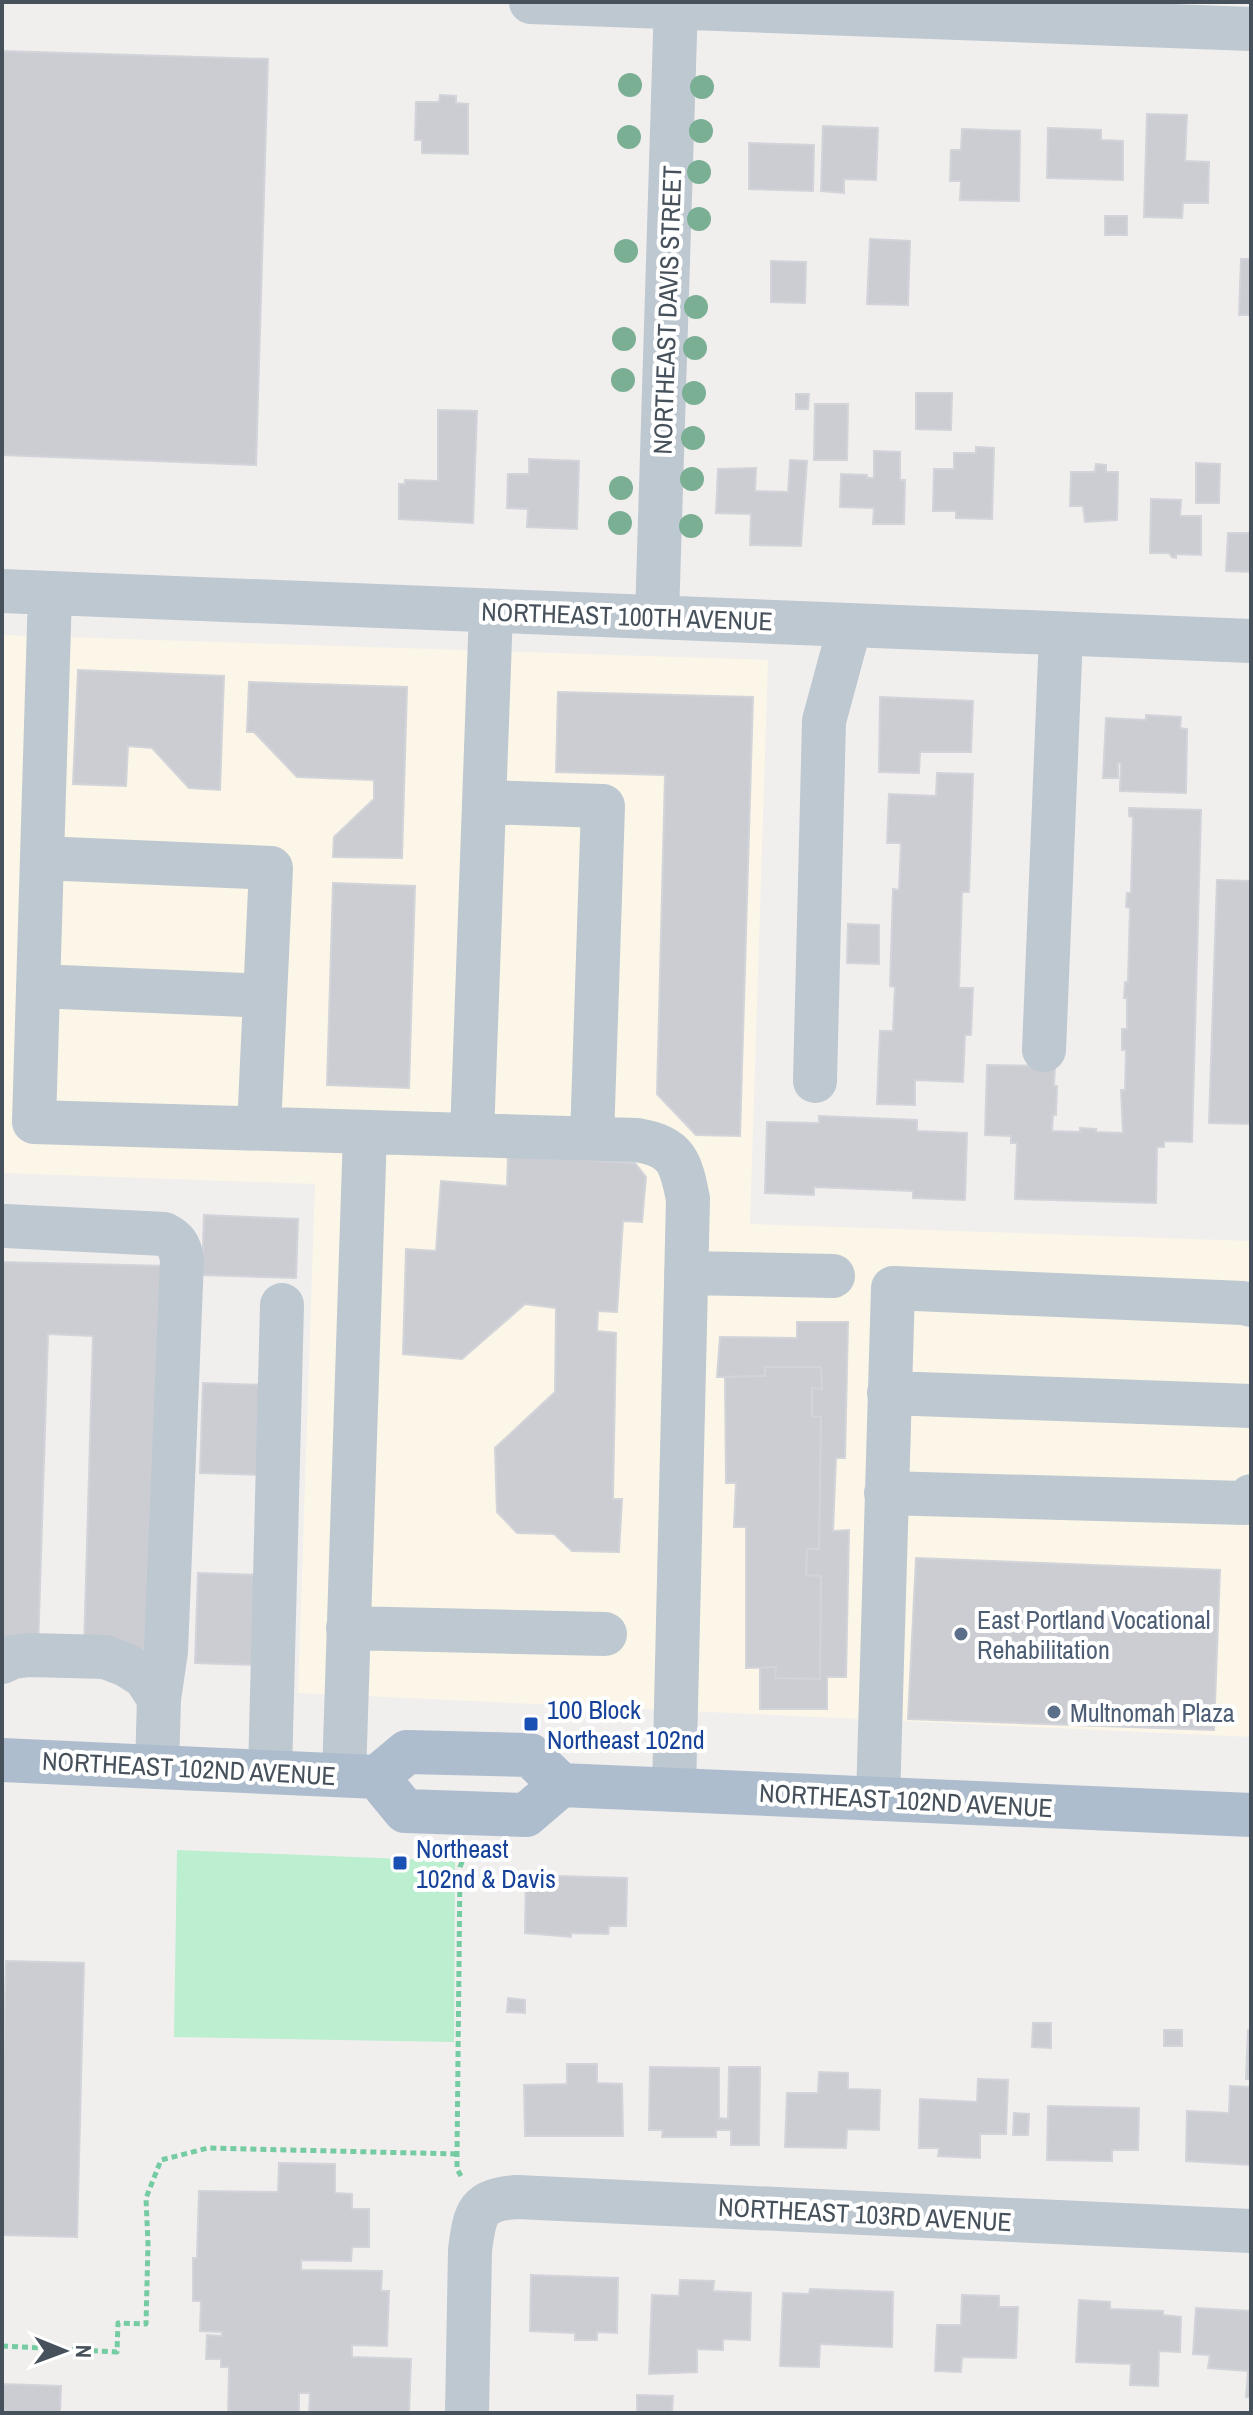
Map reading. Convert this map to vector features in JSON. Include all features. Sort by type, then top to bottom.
[{"type":"main road","points":[[407,1752],[530,1755],[561,1785],[526,1815],[471,1814],[405,1811],[360,1776],[407,1752]]},
{"type":"main road","name":"NORTHEAST 102ND AVENUE","points":[[2,1760],[360,1776]]},
{"type":"main road","name":"NORTHEAST 102ND AVENUE","points":[[561,1785],[1251,1815]]},
{"type":"street","points":[[531,2],[676,5],[1251,29]]},
{"type":"street","name":"NORTHEAST DAVIS STREET","points":[[657,617],[676,5]]},
{"type":"street","name":"NORTHEAST 100TH AVENUE","points":[[2,591],[1251,641]]},
{"type":"street","points":[[50,593],[34,1122],[651,1142],[669,1152],[681,1166],[688,1199],[674,1790]]},
{"type":"street","points":[[472,1135],[491,611]]},
{"type":"street","points":[[815,1081],[824,721],[850,625]]},
{"type":"street","points":[[1044,1050],[1061,634]]},
{"type":"street","points":[[484,802],[603,806],[592,1138]]},
{"type":"street","points":[[42,858],[271,868],[259,1128]]},
{"type":"street","points":[[38,986],[265,996]]},
{"type":"street","points":[[360,1776],[348,1628],[365,1132]]},
{"type":"street","points":[[6,1226],[164,1234],[174,1239],[180,1248],[182,1260],[166,1651],[159,1699],[157,1767]]},
{"type":"street","points":[[686,1273],[833,1276]]},
{"type":"street","points":[[878,1799],[893,1288],[1251,1305]]},
{"type":"street","points":[[270,1772],[282,1305]]},
{"type":"street","points":[[889,1393],[1251,1406]]},
{"type":"street","points":[[886,1493],[1244,1503],[1251,1496]]},
{"type":"street","points":[[348,1628],[605,1634]]},
{"type":"street","points":[[2,1662],[30,1655],[105,1657],[145,1677],[159,1699]]},
{"type":"street","name":"NORTHEAST 103RD AVENUE","points":[[481,2208],[496,2199],[517,2197],[1251,2231]]},
{"type":"street","points":[[467,2413],[470,2250],[473,2226],[481,2208]]},
{"type":"path","points":[[471,1814],[472,1836],[460,1867],[457,2169],[481,2208]]},
{"type":"path","points":[[2,2346],[117,2352],[118,2323],[146,2324],[146,2198],[161,2160],[208,2148],[457,2154]]},
{"type":"shaded area","points":[[2,635],[768,660],[750,1224],[1251,1241],[1251,1737],[298,1693],[315,1184],[2,1173]]},
{"type":"green space","points":[[177,1850],[455,1861],[454,2042],[174,2037]]},
{"type":"building","points":[[2,51],[268,59],[256,465],[2,455]]},
{"type":"building","points":[[440,95],[456,96],[456,103],[468,104],[468,154],[422,153],[422,140],[415,140],[416,102],[439,102]]},
{"type":"building","points":[[1147,114],[1187,115],[1185,161],[1209,162],[1208,203],[1183,203],[1182,218],[1144,217]]},
{"type":"building","points":[[823,126],[878,128],[876,180],[844,179],[844,193],[821,191]]},
{"type":"building","points":[[1048,128],[1101,130],[1101,140],[1123,141],[1123,180],[1047,178]]},
{"type":"building","points":[[962,129],[1020,131],[1019,201],[960,200],[961,181],[950,181],[951,150],[961,150]]},
{"type":"building","points":[[749,143],[814,145],[813,191],[749,189]]},
{"type":"building","points":[[1105,216],[1127,216],[1127,235],[1105,235]]},
{"type":"building","points":[[870,239],[910,241],[908,305],[867,304]]},
{"type":"building","points":[[1241,259],[1251,259],[1251,315],[1239,315]]},
{"type":"building","points":[[771,261],[806,262],[805,303],[771,302]]},
{"type":"building","points":[[916,393],[952,393],[951,430],[916,429]]},
{"type":"building","points":[[796,394],[809,394],[808,409],[796,409]]},
{"type":"building","points":[[815,404],[848,404],[847,460],[814,460]]},
{"type":"building","points":[[438,410],[477,411],[473,523],[399,519],[399,484],[405,484],[405,480],[438,481]]},
{"type":"building","points":[[976,447],[994,448],[992,519],[956,518],[956,511],[933,511],[934,469],[954,469],[954,453],[976,453]]},
{"type":"building","points":[[874,451],[900,452],[900,480],[905,480],[904,524],[873,524],[874,508],[840,507],[841,474],[874,478]]},
{"type":"building","points":[[529,459],[579,461],[577,529],[527,527],[528,509],[507,508],[508,474],[529,474]]},
{"type":"building","points":[[790,460],[807,461],[801,546],[750,545],[751,514],[716,513],[718,469],[756,468],[755,491],[788,492]]},
{"type":"building","points":[[1196,463],[1220,464],[1219,503],[1196,503]]},
{"type":"building","points":[[1096,464],[1106,465],[1106,472],[1118,472],[1117,520],[1085,522],[1083,506],[1070,506],[1071,472],[1095,472]]},
{"type":"building","points":[[1151,499],[1181,500],[1180,516],[1201,516],[1201,555],[1176,554],[1176,558],[1169,553],[1150,553]]},
{"type":"building","points":[[1228,533],[1251,533],[1251,572],[1226,571]]},
{"type":"building","points":[[78,670],[224,676],[220,790],[189,788],[152,748],[128,746],[126,786],[73,784]]},
{"type":"building","points":[[249,682],[407,687],[402,858],[333,857],[334,837],[374,799],[374,780],[297,777],[254,732],[247,732]]},
{"type":"building","points":[[558,692],[753,697],[740,1136],[696,1135],[657,1094],[665,775],[556,772]]},
{"type":"building","points":[[880,697],[973,701],[971,752],[920,752],[919,773],[879,772]]},
{"type":"building","points":[[1146,715],[1181,717],[1180,728],[1187,729],[1186,793],[1120,791],[1121,763],[1118,763],[1118,778],[1103,778],[1106,718],[1146,720]]},
{"type":"building","points":[[937,773],[973,774],[969,892],[962,892],[959,988],[973,988],[971,1035],[965,1035],[963,1082],[915,1080],[915,1105],[877,1104],[880,1031],[893,1031],[895,987],[890,986],[893,889],[899,890],[901,843],[887,843],[889,794],[936,796]]},
{"type":"building","points":[[1129,808],[1201,810],[1192,1142],[1164,1141],[1164,1147],[1157,1147],[1156,1203],[1015,1199],[1017,1143],[1011,1143],[1011,1136],[985,1135],[987,1065],[1055,1066],[1056,1115],[1053,1115],[1052,1131],[1080,1132],[1080,1128],[1123,1133],[1121,1090],[1125,1090],[1126,1050],[1122,1050],[1122,1029],[1127,1029],[1127,998],[1124,998],[1125,982],[1128,982],[1130,908],[1126,907],[1127,893],[1131,893],[1133,817],[1129,816]]},
{"type":"building","points":[[1217,880],[1251,881],[1251,1124],[1209,1123]]},
{"type":"building","points":[[333,883],[415,886],[409,1088],[327,1085]]},
{"type":"building","points":[[848,924],[879,925],[879,964],[847,963]]},
{"type":"building","points":[[819,1116],[917,1120],[917,1131],[967,1133],[965,1200],[913,1198],[913,1191],[814,1187],[814,1195],[765,1193],[767,1122],[819,1123]]},
{"type":"building","points":[[508,1156],[635,1163],[646,1177],[642,1222],[623,1221],[617,1312],[598,1311],[597,1331],[616,1333],[613,1499],[622,1499],[619,1552],[572,1551],[554,1534],[517,1533],[497,1512],[495,1448],[555,1392],[556,1308],[525,1304],[462,1359],[403,1354],[406,1249],[436,1251],[441,1181],[507,1186]]},
{"type":"building","points":[[204,1215],[298,1219],[296,1278],[202,1275]]},
{"type":"building","points":[[2,1262],[168,1266],[156,1651],[84,1648],[93,1336],[48,1334],[38,1650],[2,1649]]},
{"type":"building","points":[[797,1322],[848,1322],[845,1458],[836,1458],[833,1531],[849,1530],[846,1677],[827,1677],[827,1709],[760,1709],[760,1668],[776,1667],[775,1678],[820,1679],[821,1576],[806,1575],[807,1549],[819,1549],[821,1417],[812,1416],[812,1388],[822,1389],[821,1367],[765,1367],[765,1376],[717,1377],[720,1337],[797,1338]]},
{"type":"building","points":[[765,1367],[821,1367],[822,1389],[812,1388],[812,1416],[821,1417],[819,1549],[807,1549],[806,1575],[821,1576],[820,1679],[775,1678],[776,1667],[746,1668],[746,1527],[734,1527],[736,1483],[726,1483],[725,1377],[765,1376]]},
{"type":"building","points":[[203,1383],[267,1385],[265,1475],[200,1473]]},
{"type":"building","points":[[916,1558],[1220,1570],[1214,1730],[908,1719]]},
{"type":"building","points":[[198,1573],[262,1575],[259,1665],[195,1663]]},
{"type":"building","points":[[526,1875],[627,1878],[626,1926],[609,1926],[608,1934],[571,1933],[571,1937],[525,1933]]},
{"type":"building","points":[[6,1961],[84,1963],[77,2237],[2,2235]]},
{"type":"building","points":[[508,1998],[525,2000],[525,2013],[507,2012]]},
{"type":"building","points":[[1033,2023],[1051,2023],[1051,2048],[1032,2047]]},
{"type":"building","points":[[1164,2030],[1182,2030],[1182,2046],[1164,2046]]},
{"type":"building","points":[[1248,2030],[1251,2030],[1251,2079],[1246,2079]]},
{"type":"building","points":[[567,2064],[597,2064],[597,2083],[622,2084],[623,2136],[525,2136],[524,2085],[567,2084]]},
{"type":"building","points":[[650,2067],[719,2068],[719,2118],[728,2119],[729,2067],[760,2067],[759,2145],[731,2145],[731,2130],[716,2130],[716,2137],[662,2137],[663,2130],[649,2130]]},
{"type":"building","points":[[819,2072],[848,2073],[848,2089],[880,2090],[879,2130],[847,2129],[846,2148],[785,2147],[787,2093],[818,2093]]},
{"type":"building","points":[[978,2079],[1008,2080],[1006,2134],[980,2134],[980,2158],[938,2156],[939,2148],[919,2148],[920,2099],[977,2102]]},
{"type":"building","points":[[1230,2086],[1251,2087],[1251,2165],[1186,2161],[1187,2111],[1229,2113]]},
{"type":"building","points":[[1048,2106],[1139,2108],[1138,2150],[1112,2150],[1112,2161],[1047,2160]]},
{"type":"building","points":[[1014,2113],[1029,2114],[1028,2135],[1013,2135]]},
{"type":"building","points":[[279,2163],[335,2164],[335,2193],[352,2194],[352,2209],[369,2209],[369,2247],[352,2247],[351,2261],[301,2260],[301,2270],[382,2271],[381,2291],[389,2291],[387,2346],[352,2345],[352,2357],[411,2359],[409,2413],[309,2413],[310,2393],[299,2393],[299,2413],[228,2413],[229,2367],[221,2367],[221,2359],[206,2359],[207,2335],[222,2336],[222,2332],[200,2331],[201,2301],[193,2301],[199,2191],[278,2192]]},
{"type":"building","points":[[531,2275],[618,2278],[617,2333],[597,2332],[597,2340],[575,2340],[575,2333],[530,2331]]},
{"type":"building","points":[[680,2280],[714,2281],[713,2291],[751,2293],[750,2340],[723,2339],[723,2350],[697,2349],[697,2372],[649,2374],[652,2295],[679,2296]]},
{"type":"building","points":[[810,2289],[893,2292],[892,2347],[820,2344],[819,2367],[780,2366],[783,2293],[809,2294]]},
{"type":"building","points":[[962,2295],[999,2296],[999,2307],[1018,2307],[1016,2358],[962,2357],[961,2372],[935,2371],[937,2325],[961,2325]]},
{"type":"building","points":[[1079,2300],[1110,2302],[1110,2309],[1163,2311],[1163,2315],[1181,2317],[1180,2352],[1159,2351],[1158,2386],[1130,2385],[1131,2364],[1076,2362]]},
{"type":"building","points":[[1196,2308],[1251,2311],[1251,2397],[1246,2397],[1248,2371],[1208,2368],[1210,2355],[1193,2354]]},
{"type":"building","points":[[2,2384],[61,2386],[60,2413],[2,2413]]},
{"type":"building","points":[[637,2395],[673,2396],[672,2413],[637,2413]]},
{"type":"place","name":"East Portland Vocational Rehabilitation","points":[[961,1634]]},
{"type":"place","name":"Multnomah Plaza","points":[[1054,1712]]},
{"type":"place","name":"100 Block Northeast 102nd","points":[[531,1724]]},
{"type":"place","name":"Northeast 102nd & Davis","points":[[400,1863]]}]
